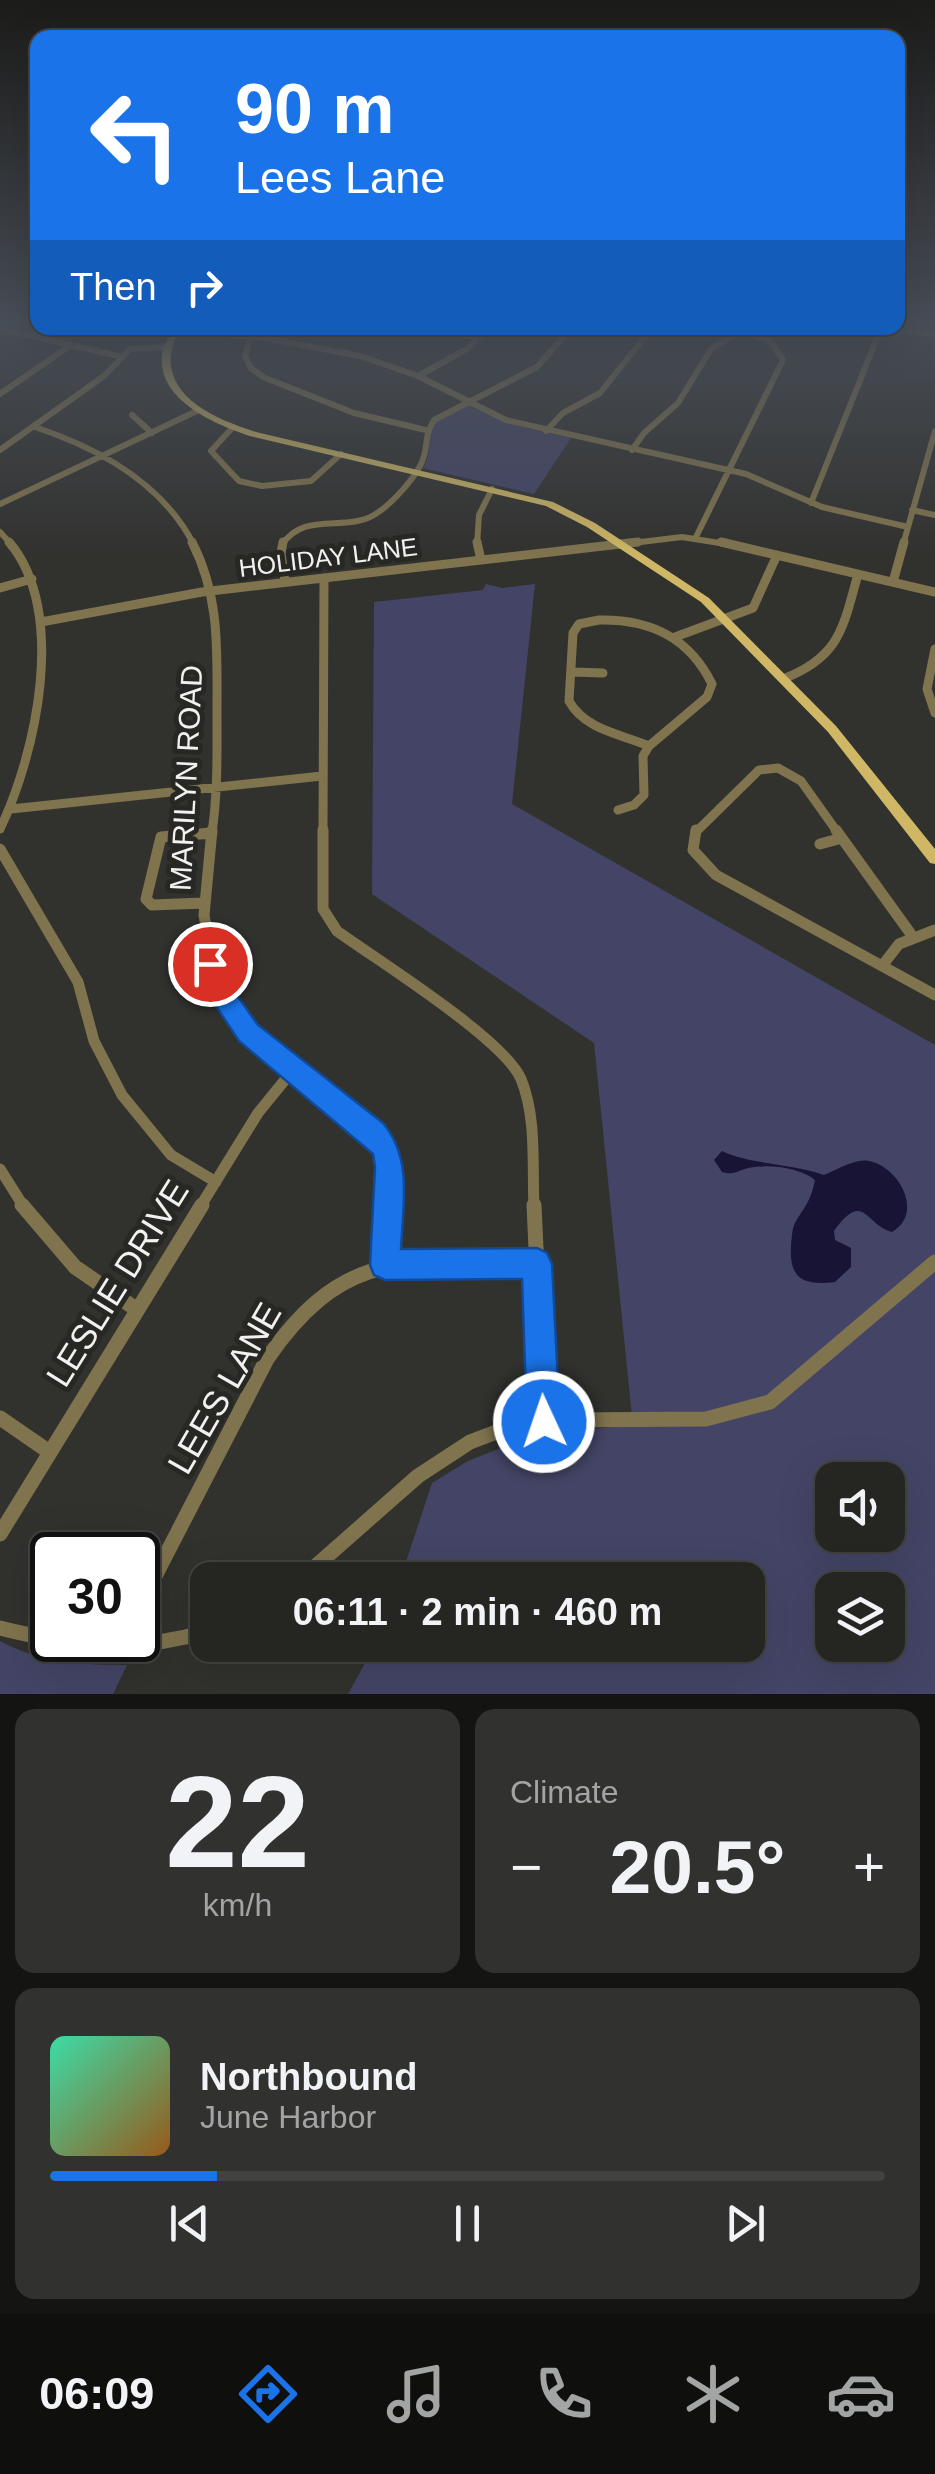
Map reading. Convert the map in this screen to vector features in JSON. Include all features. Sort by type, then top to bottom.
[{"type":"main road","points":[[187,401],[233,427],[563,509],[697,593],[832,729],[935,858]]},
{"type":"street","points":[[0,450],[70,401]]},
{"type":"street","points":[[324,401],[354,413],[426,430]]},
{"type":"street","points":[[546,431],[564,413],[586,401]]},
{"type":"street","points":[[632,450],[644,432],[679,401]]},
{"type":"street","points":[[696,537],[761,401]]},
{"type":"street","points":[[811,503],[850,401]]},
{"type":"street","points":[[285,582],[280,550],[287,537],[303,528],[371,517],[427,454],[426,430],[442,414],[467,402],[501,419],[760,479],[811,503],[908,527]]},
{"type":"street","points":[[0,504],[198,410]]},
{"type":"street","points":[[132,415],[152,432]]},
{"type":"street","name":"MARILYN ROAD","points":[[34,427],[72,438],[105,454],[150,488],[178,519],[197,550],[212,591],[217,642],[216,787],[205,903],[207,950],[223,996],[248,1033],[373,1132],[386,1148],[390,1167],[385,1265]]},
{"type":"street","points":[[233,427],[215,442],[212,451],[236,478],[248,484],[311,481],[341,454]]},
{"type":"street","points":[[893,582],[935,431]]},
{"type":"street","points":[[481,560],[476,519],[492,489]]},
{"type":"street","points":[[912,510],[935,515]]},
{"type":"street","points":[[0,532],[19,554],[32,579],[41,622],[36,690],[11,809],[0,829]]},
{"type":"street","name":"HOLIDAY LANE","points":[[41,622],[212,591],[696,537],[935,592]]},
{"type":"street","points":[[676,638],[746,612],[758,603],[776,555]]},
{"type":"street","points":[[783,679],[817,666],[832,653],[858,574]]},
{"type":"street","points":[[324,578],[321,900],[330,924],[498,1047],[520,1076],[530,1111],[544,1422]]},
{"type":"street","points":[[0,588],[32,579]]},
{"type":"street","points":[[618,810],[634,805],[644,794],[643,756],[649,746],[712,688],[708,674],[660,626],[576,622],[569,702],[575,714],[649,746]]},
{"type":"street","points":[[935,650],[927,689],[935,713]]},
{"type":"street","points":[[572,672],[604,674]]},
{"type":"street","points":[[778,754],[778,768]]},
{"type":"street","points":[[913,937],[797,777],[778,768],[764,768],[753,774],[700,824],[693,836],[693,850],[716,874],[935,995]]},
{"type":"street","points":[[11,809],[322,776]]},
{"type":"street","points":[[205,903],[147,902],[161,837],[212,833]]},
{"type":"street","points":[[820,844],[842,838]]},
{"type":"street","points":[[0,849],[78,982],[94,1040],[122,1094],[171,1155],[216,1182]]},
{"type":"street","points":[[882,966],[893,948],[935,930]]},
{"type":"street","name":"LESLIE DRIVE","points":[[0,1534],[258,1113],[293,1070]]},
{"type":"street","points":[[0,1169],[33,1220],[67,1260],[98,1286],[136,1309]]},
{"type":"street","points":[[321,1562],[448,1453],[500,1430],[544,1422],[712,1418],[760,1407],[802,1377],[935,1262]]},
{"type":"street","name":"LEES LANE","points":[[160,1567],[286,1327],[322,1291],[351,1275],[385,1265],[537,1264]]},
{"type":"street","points":[[0,1418],[48,1451]]},
{"type":"street","points":[[0,1628],[30,1635]]},
{"type":"street","points":[[160,1643],[190,1636]]},
{"type":"shaded area","points":[[468,405],[517,426],[571,438],[534,494],[423,468],[433,425]]},
{"type":"shaded area","points":[[486,584],[502,588],[535,584],[512,804],[935,1045],[935,1694],[348,1694],[366,1662],[765,1662],[765,1562],[406,1562],[432,1483],[468,1461],[526,1438],[559,1431],[633,1426],[594,1043],[372,894],[374,602],[483,590]]},
{"type":"shaded area","points":[[722,1151],[824,1175],[852,1163],[869,1161],[898,1181],[907,1203],[906,1214],[892,1232],[864,1213],[852,1212],[834,1231],[835,1240],[851,1248],[851,1267],[835,1282],[806,1281],[792,1265],[792,1232],[815,1180],[791,1169],[772,1166],[722,1172],[714,1160]]},
{"type":"shaded area","points":[[0,1641],[30,1654],[30,1662],[127,1665],[113,1694],[0,1694]]},
{"type":"route","points":[[210,964],[223,996],[248,1033],[373,1132],[386,1148],[390,1167],[385,1265],[537,1264],[544,1422]]}]
